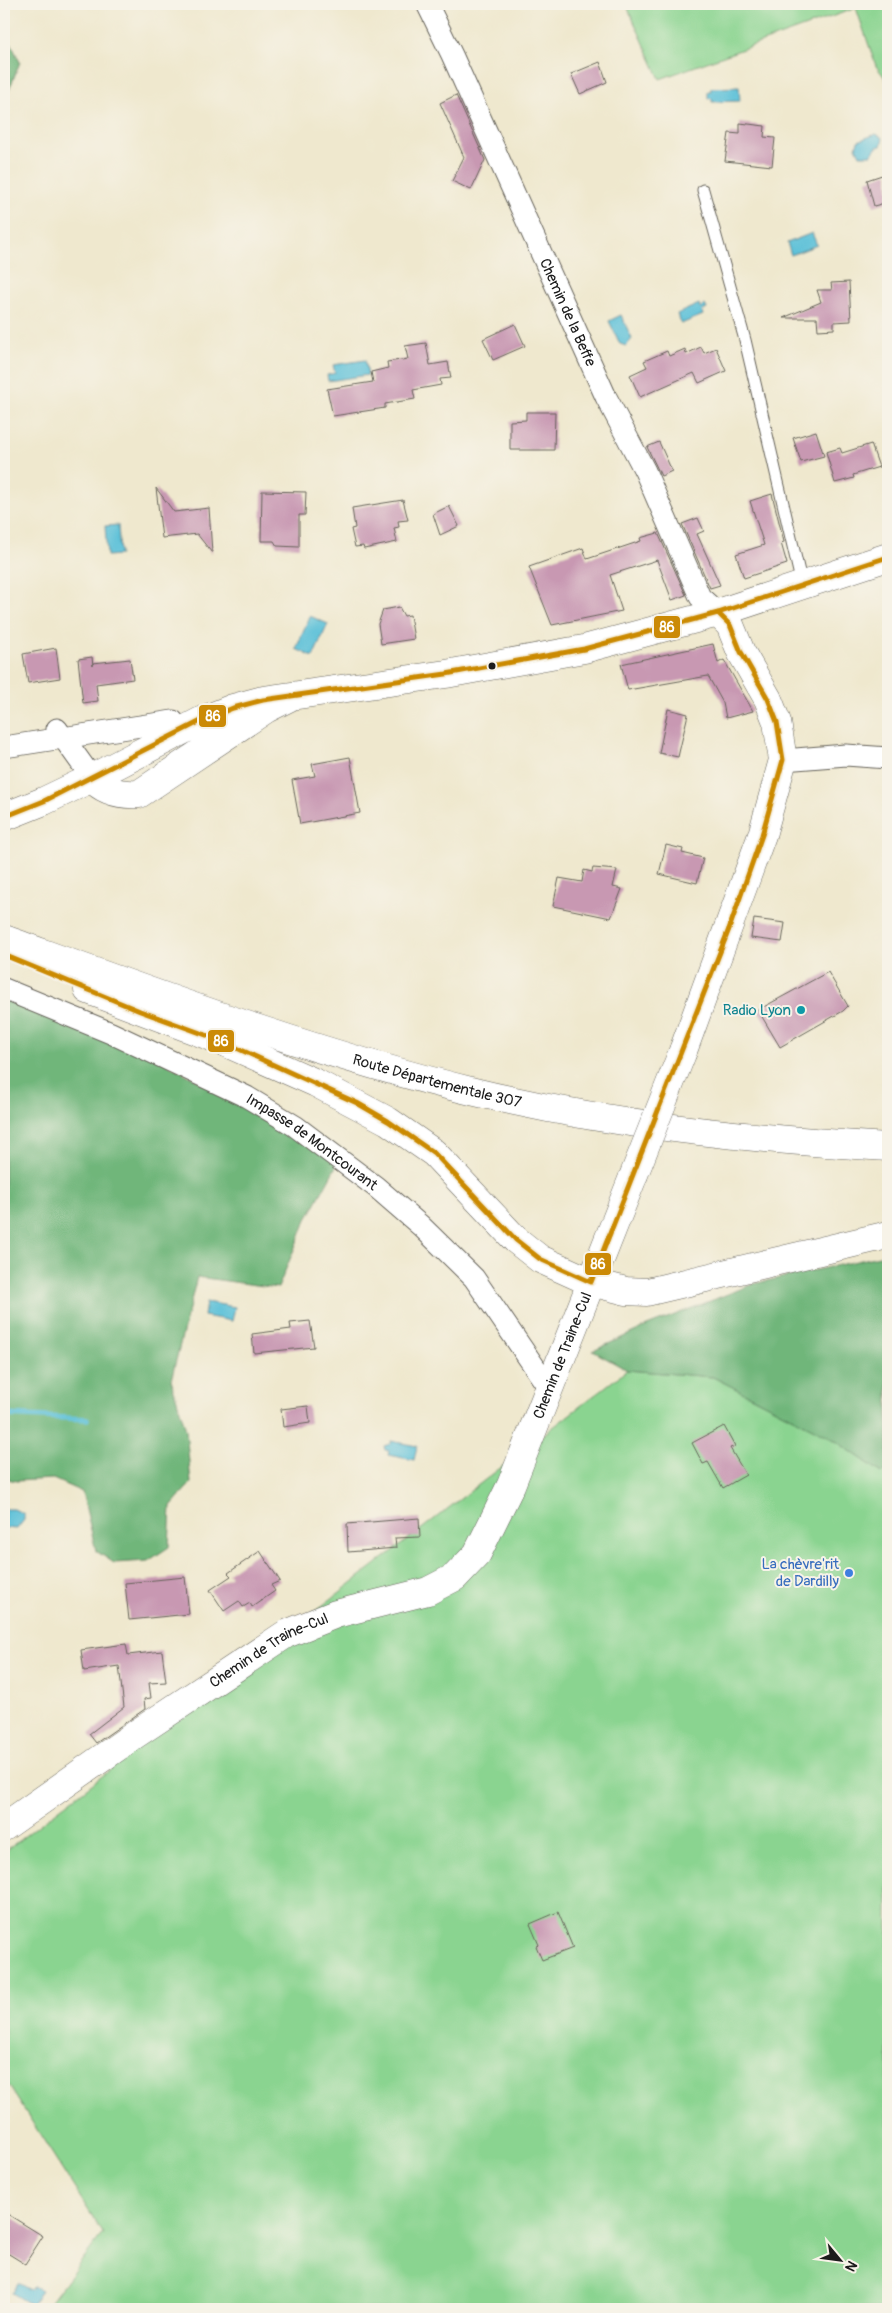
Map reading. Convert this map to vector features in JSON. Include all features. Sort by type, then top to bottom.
[{"type":"street","name":"Chemin de la Beffe","points":[[427,4],[452,55],[606,397],[645,471],[700,597],[718,614]]},
{"type":"street","points":[[4,817],[44,801],[92,778],[201,722],[263,700],[517,662],[584,649],[718,614],[888,557]]},
{"type":"street","name":"Chemin de Traine-Cul","points":[[4,1827],[143,1729],[286,1634],[336,1614],[428,1591],[455,1577],[477,1554],[491,1530],[511,1485],[683,1050],[762,835],[783,760],[777,722],[768,699],[741,652],[730,625],[718,614]]},
{"type":"street","points":[[60,734],[98,786],[126,795],[139,794],[266,709],[290,697]]},
{"type":"street","points":[[4,747],[60,734],[173,721]]},
{"type":"street","points":[[783,760],[846,755],[888,758]]},
{"type":"street","name":"Route Départementale 307","points":[[4,939],[126,985],[379,1066],[475,1092],[687,1131],[812,1144],[888,1147]]},
{"type":"street","points":[[4,955],[140,1011],[217,1039],[357,1103],[388,1121],[434,1153],[516,1240],[540,1259],[591,1282],[626,1291],[647,1292],[888,1235]]},
{"type":"street","name":"Impasse de Montcourant","points":[[4,989],[110,1033],[194,1072],[247,1097],[295,1126],[376,1187],[421,1226],[474,1278],[549,1388]]},
{"type":"lane","points":[[703,190],[745,340],[802,585]]},
{"type":"green space","points":[[626,4],[888,4],[888,82],[876,66],[856,8],[660,79]]},
{"type":"green space","points":[[4,29],[20,62],[4,103]]},
{"type":"green space","points":[[4,989],[111,1033],[340,1159],[305,1223],[278,1288],[197,1277],[171,1380],[186,1430],[191,1483],[171,1506],[169,1547],[148,1561],[114,1563],[96,1551],[82,1492],[53,1479],[16,1481],[4,1478]]},
{"type":"green space","points":[[888,1254],[888,1469],[882,1473],[830,1437],[713,1377],[627,1370],[593,1351],[647,1326],[753,1284]]},
{"type":"green space","points":[[627,1370],[713,1377],[830,1437],[882,1473],[888,1469],[888,2309],[45,2309],[103,2233],[4,2078],[4,1852]]},
{"type":"water","points":[[739,87],[740,101],[712,102],[712,98],[708,99],[708,91],[711,91],[711,88]]},
{"type":"water","points":[[876,134],[883,138],[881,146],[877,147],[871,155],[860,155],[856,147],[858,141]]},
{"type":"water","points":[[812,233],[817,245],[791,255],[787,243]]},
{"type":"water","points":[[699,304],[700,308],[705,305],[707,309],[702,311],[703,315],[681,324],[677,314]]},
{"type":"water","points":[[621,315],[632,339],[626,346],[620,344],[609,321]]},
{"type":"water","points":[[365,360],[368,375],[328,381],[327,375],[335,373],[333,365]]},
{"type":"water","points":[[118,525],[120,555],[107,556],[105,526]]},
{"type":"water","points":[[310,616],[328,624],[313,657],[296,649]]},
{"type":"water","points":[[206,1302],[235,1307],[232,1321],[204,1316]]},
{"type":"water","points":[[391,1441],[417,1446],[414,1460],[388,1455],[389,1451],[385,1450],[384,1446],[390,1444]]},
{"type":"water","points":[[6,1509],[14,1509],[24,1514],[24,1520],[17,1529],[4,1528],[4,1513]]},
{"type":"water","points":[[18,2283],[30,2290],[33,2286],[41,2290],[32,2305],[12,2293]]},
{"type":"building","points":[[600,62],[607,82],[580,94],[571,74]]},
{"type":"building","points":[[456,95],[485,160],[471,190],[452,181],[464,157],[440,103]]},
{"type":"building","points":[[740,123],[765,126],[764,137],[775,138],[772,166],[725,161],[729,133],[740,134]]},
{"type":"building","points":[[888,173],[888,202],[874,206],[867,180]]},
{"type":"building","points":[[849,282],[851,321],[834,322],[834,329],[818,330],[817,318],[783,318],[821,302],[817,290],[832,290],[831,283]]},
{"type":"building","points":[[515,324],[525,346],[493,360],[483,339]]},
{"type":"building","points":[[426,343],[430,365],[448,362],[451,378],[440,379],[441,385],[413,390],[415,399],[385,404],[385,408],[333,416],[327,389],[373,382],[371,372],[388,368],[387,362],[408,359],[405,346]]},
{"type":"building","points":[[701,347],[704,353],[716,348],[726,371],[699,383],[694,373],[640,397],[630,375],[647,367],[644,361],[667,351],[669,356],[685,349],[686,354]]},
{"type":"building","points":[[526,412],[555,412],[554,450],[510,450],[510,421],[526,420]]},
{"type":"building","points":[[816,431],[824,456],[801,462],[793,438]]},
{"type":"building","points":[[659,442],[672,471],[661,476],[647,447]]},
{"type":"building","points":[[871,444],[879,467],[853,475],[854,478],[835,483],[826,452],[840,448],[842,453]]},
{"type":"building","points":[[156,488],[174,512],[209,508],[212,553],[197,534],[162,538]]},
{"type":"building","points":[[262,491],[306,492],[305,515],[299,515],[299,547],[277,546],[274,541],[261,541]]},
{"type":"building","points":[[772,494],[784,542],[781,543],[787,564],[744,578],[736,554],[764,545],[750,501]]},
{"type":"building","points":[[403,500],[408,520],[398,521],[399,527],[394,528],[397,542],[364,549],[363,546],[355,547],[351,529],[355,528],[352,508]]},
{"type":"building","points":[[449,506],[459,526],[440,535],[433,514]]},
{"type":"building","points":[[698,518],[704,531],[697,534],[720,585],[710,588],[682,524]]},
{"type":"building","points":[[658,533],[686,595],[672,600],[657,560],[610,575],[622,611],[552,625],[529,567],[583,548],[587,559],[641,541],[640,538]]},
{"type":"building","points":[[399,607],[404,616],[410,615],[414,639],[381,644],[378,624],[383,610]]},
{"type":"building","points":[[713,644],[718,663],[724,660],[753,711],[726,718],[723,703],[708,676],[628,690],[621,664]]},
{"type":"building","points":[[56,648],[60,678],[28,683],[23,654]]},
{"type":"building","points":[[92,657],[93,666],[93,663],[130,659],[133,679],[96,684],[98,701],[83,703],[78,659]]},
{"type":"building","points":[[668,709],[688,714],[678,757],[659,753]]},
{"type":"building","points":[[350,757],[360,813],[300,824],[292,780],[315,776],[312,764]]},
{"type":"building","points":[[666,845],[683,849],[682,853],[703,858],[697,883],[659,874]]},
{"type":"building","points":[[593,868],[617,870],[613,887],[622,889],[611,918],[553,906],[559,878],[582,882],[584,870],[592,872]]},
{"type":"building","points":[[754,919],[785,923],[782,942],[751,938]]},
{"type":"building","name":"Radio Lyon","points":[[828,972],[848,1006],[843,1011],[780,1047],[758,1010]]},
{"type":"building","points":[[310,1321],[314,1347],[254,1353],[252,1334],[291,1329],[290,1323]]},
{"type":"building","points":[[308,1406],[310,1423],[283,1427],[281,1409]]},
{"type":"building","points":[[724,1426],[735,1446],[730,1448],[746,1475],[723,1488],[708,1462],[703,1464],[692,1443]]},
{"type":"building","points":[[419,1518],[420,1537],[395,1538],[396,1548],[348,1552],[347,1524]]},
{"type":"building","points":[[260,1551],[280,1581],[271,1585],[275,1591],[252,1607],[250,1603],[243,1607],[239,1601],[224,1611],[210,1590],[231,1576],[228,1573]]},
{"type":"building","points":[[185,1577],[189,1614],[129,1620],[125,1583]]},
{"type":"building","points":[[126,1644],[128,1655],[162,1651],[166,1682],[149,1683],[151,1698],[144,1699],[145,1709],[96,1743],[89,1734],[124,1707],[119,1666],[84,1671],[81,1650]]},
{"type":"building","points":[[558,1912],[573,1948],[542,1960],[536,1946],[539,1945],[530,1924]]},
{"type":"building","points":[[4,2212],[43,2236],[25,2264],[4,2251]]},
{"type":"waterway","points":[[4,1415],[87,1419]]},
{"type":"transit line","name":"86","points":[[4,817],[44,801],[201,721],[233,708],[263,700],[446,674],[584,649],[718,613],[888,557]]},
{"type":"transit line","name":"86","points":[[4,955],[140,1011],[217,1039],[357,1103],[388,1121],[434,1153],[516,1240],[540,1259],[591,1282],[729,929],[762,835],[783,760],[777,722],[768,699],[741,652],[730,625],[718,613]]},
{"type":"place","name":"Radio Lyon","points":[[801,1010]]},
{"type":"place","name":"La chèvre'rit de Dardilly","points":[[849,1573]]}]
